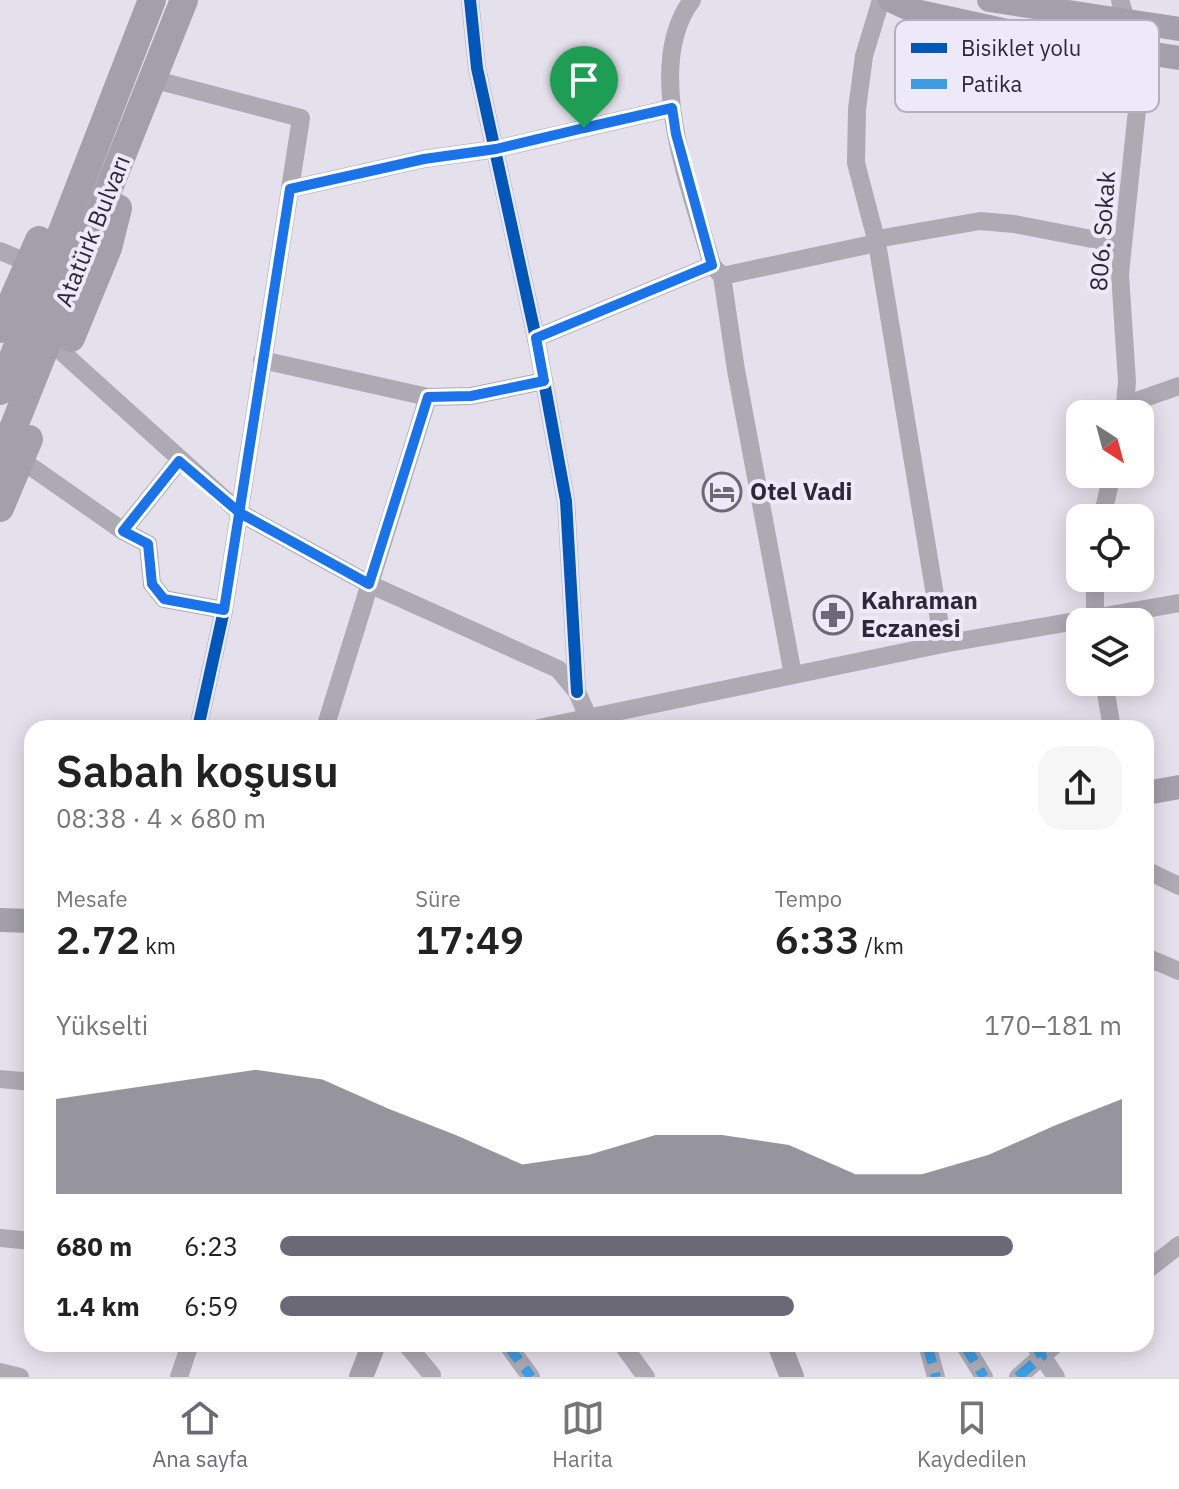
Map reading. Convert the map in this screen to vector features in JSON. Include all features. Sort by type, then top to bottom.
[{"type":"main road","name":"Atatürk Bulvarı","points":[[0,391],[152,0]]},
{"type":"main road","name":"Atatürk Bulvarı","points":[[10,460],[141,106],[184,0]]},
{"type":"main road","points":[[890,0],[911,10],[957,20]]},
{"type":"main road","points":[[989,0],[1124,12],[1150,20]]},
{"type":"main road","points":[[1159,23],[1179,29]]},
{"type":"main road","points":[[1159,55],[1179,58]]},
{"type":"main road","points":[[0,329],[56,202],[114,93]]},
{"type":"main road","points":[[0,508],[10,460],[64,354],[108,248],[141,106]]},
{"type":"main road","points":[[1154,792],[1179,787]]},
{"type":"main road","points":[[0,920],[24,921]]},
{"type":"main road","points":[[361,1377],[371,1352]]},
{"type":"main road","points":[[785,1352],[792,1377]]},
{"type":"street","points":[[470,0],[477,68],[536,338],[566,501],[577,692]]},
{"type":"street","points":[[692,0],[672,43],[668,81],[672,108],[676,134],[717,270],[793,675]]},
{"type":"street","points":[[881,0],[864,56],[857,109],[856,163],[877,241],[943,644]]},
{"type":"street","points":[[152,79],[301,118],[224,610],[200,720]]},
{"type":"street","points":[[290,189],[424,159],[496,149],[672,108]]},
{"type":"street","name":"806. Sokak","points":[[1126,400],[1120,274],[1137,112]]},
{"type":"street","points":[[536,338],[717,270],[980,221],[1014,224],[1123,245]]},
{"type":"street","points":[[0,251],[29,263]]},
{"type":"street","points":[[64,354],[240,513],[369,584],[558,669],[577,692],[590,720]]},
{"type":"street","points":[[262,360],[428,397],[471,396],[544,381]]},
{"type":"street","points":[[1148,400],[1179,386]]},
{"type":"street","points":[[327,720],[428,397]]},
{"type":"street","points":[[10,460],[148,544],[152,584],[164,599],[224,610]]},
{"type":"street","points":[[123,531],[179,461]]},
{"type":"street","points":[[1152,608],[1179,603]]},
{"type":"street","points":[[604,720],[793,675],[943,644],[1066,624]]},
{"type":"street","points":[[1106,696],[1111,720]]},
{"type":"street","points":[[1154,874],[1179,886]]},
{"type":"street","points":[[1154,960],[1179,971]]},
{"type":"street","points":[[0,1079],[24,1081]]},
{"type":"street","points":[[0,1238],[24,1240]]},
{"type":"street","points":[[1154,1265],[1179,1245]]},
{"type":"street","points":[[179,1377],[187,1352]]},
{"type":"street","points":[[413,1352],[432,1375]]},
{"type":"street","points":[[513,1352],[531,1377]]},
{"type":"street","points":[[628,1352],[646,1377]]},
{"type":"street","points":[[929,1352],[936,1377]]},
{"type":"street","points":[[969,1352],[984,1377]]},
{"type":"street","points":[[1018,1377],[1040,1352]]},
{"type":"street","points":[[1046,1352],[1056,1377]]},
{"type":"street","points":[[0,1372],[20,1377]]},
{"type":"marked path","points":[[513,1352],[531,1377]]},
{"type":"marked path","points":[[929,1352],[936,1377]]},
{"type":"marked path","points":[[969,1352],[984,1377]]},
{"type":"marked path","points":[[1018,1377],[1042,1356],[1039,1352]]},
{"type":"cycle path","points":[[470,0],[477,68],[536,338],[566,501],[577,692]]},
{"type":"cycle path","points":[[200,720],[224,610],[290,189],[424,159],[496,149],[672,108]]},
{"type":"place","name":"Otel Vadi","points":[[722,492]]},
{"type":"place","name":"Kahraman Eczanesi","points":[[833,615]]},
{"type":"route","points":[[584,128],[496,149],[424,159],[290,189],[262,360],[240,513],[224,610],[164,599],[152,584],[148,544],[123,531],[179,461],[240,513],[369,584],[428,397],[471,396],[544,381],[536,338],[712,265],[676,134],[672,108],[584,128]]}]
